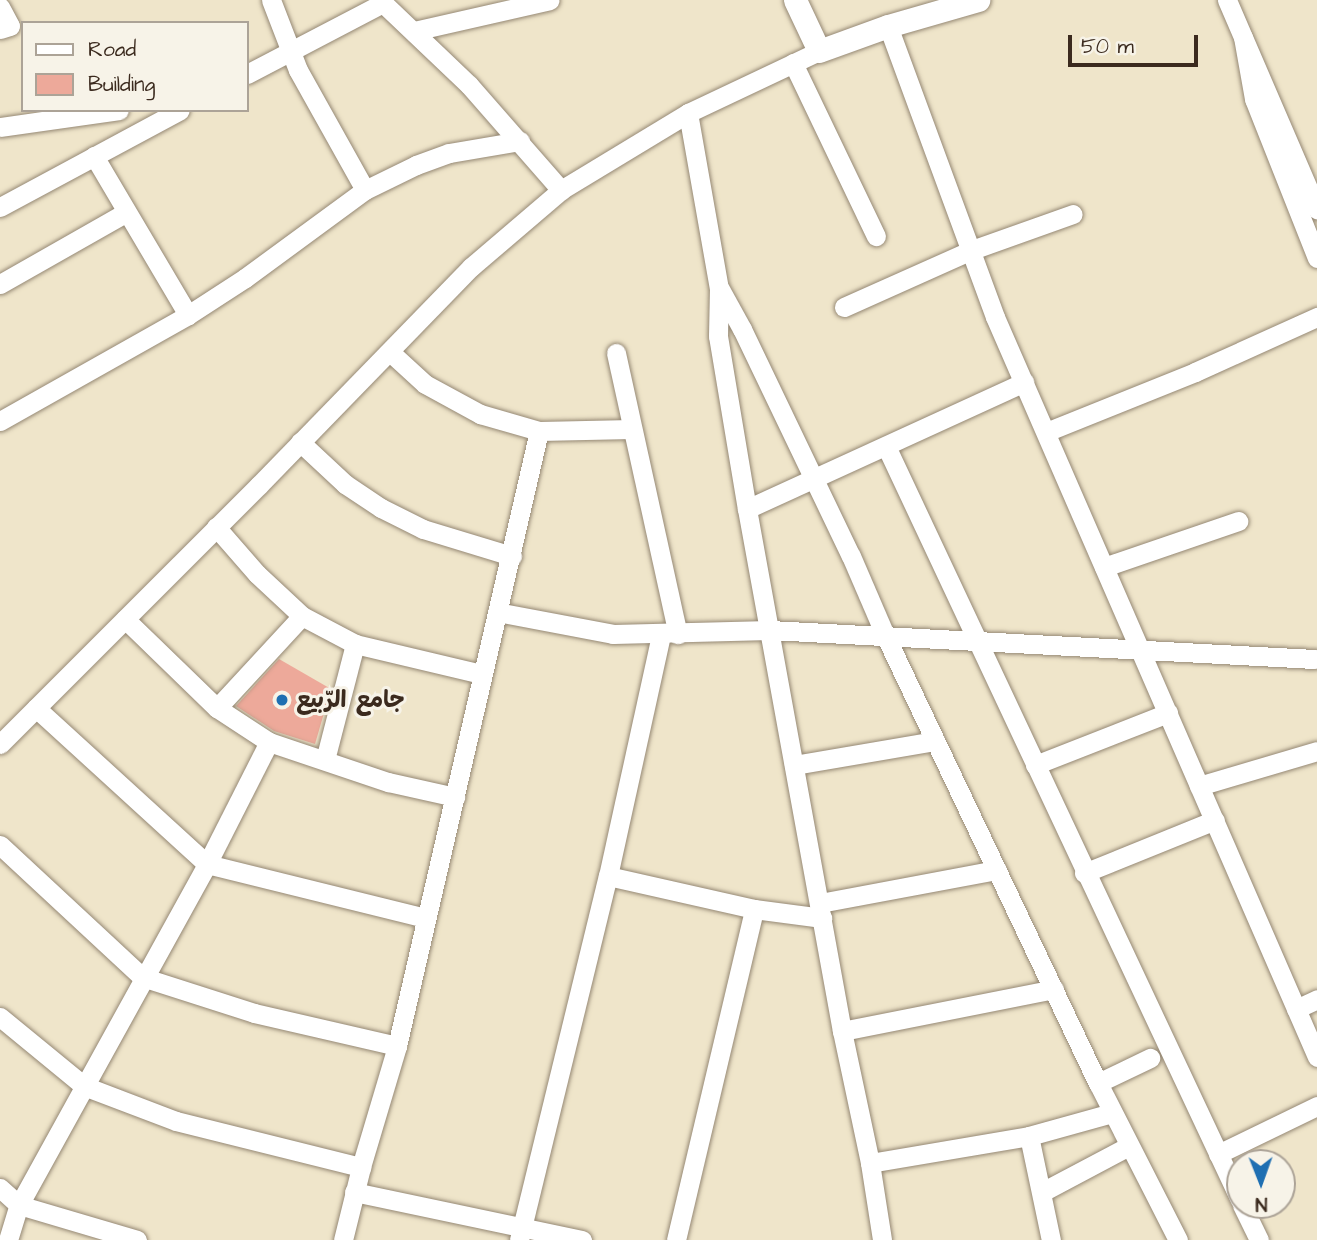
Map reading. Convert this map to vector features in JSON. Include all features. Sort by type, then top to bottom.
[{"type":"street","points":[[271,0],[303,79],[365,190]]},
{"type":"street","points":[[414,31],[550,0]]},
{"type":"street","points":[[794,0],[819,51]]},
{"type":"street","points":[[0,744],[471,267],[561,190],[688,113],[819,51],[888,26],[978,0]]},
{"type":"street","points":[[1227,0],[1317,209]]},
{"type":"street","points":[[248,73],[380,2],[469,85],[561,190]]},
{"type":"street","points":[[0,7],[10,26],[0,29]]},
{"type":"street","points":[[888,26],[969,251],[1317,1057]]},
{"type":"street","points":[[1243,37],[1254,99],[1317,258]]},
{"type":"street","points":[[793,63],[876,236]]},
{"type":"street","points":[[0,127],[105,112]]},
{"type":"street","points":[[0,207],[176,112]]},
{"type":"street","points":[[688,113],[719,288],[718,336],[747,509],[842,1031],[870,1163],[882,1240]]},
{"type":"street","points":[[0,421],[188,315],[245,278],[365,190],[416,165],[449,153],[520,141]]},
{"type":"street","points":[[94,156],[125,213],[188,315]]},
{"type":"street","points":[[0,284],[125,213]]},
{"type":"street","points":[[844,307],[969,251],[1073,214]]},
{"type":"street","points":[[719,288],[742,328],[1112,1113],[1178,1240]]},
{"type":"street","points":[[1046,432],[1195,372],[1317,317]]},
{"type":"street","points":[[390,352],[425,384],[480,414],[539,431],[632,429]]},
{"type":"street","points":[[521,1234],[669,634],[616,353]]},
{"type":"street","points":[[747,509],[1024,382]]},
{"type":"street","points":[[344,1240],[354,1192],[397,1046],[539,431]]},
{"type":"street","points":[[300,442],[345,484],[381,508],[423,529],[512,556]]},
{"type":"street","points":[[886,446],[974,639],[1226,1171]]},
{"type":"street","points":[[1104,567],[1238,521]]},
{"type":"street","points":[[216,527],[257,574],[302,616],[355,644],[482,674]]},
{"type":"street","points":[[497,612],[580,630],[669,634],[770,630],[1315,659]]},
{"type":"street","points":[[217,708],[302,616]]},
{"type":"street","points":[[125,619],[217,708],[270,742],[388,782],[455,797]]},
{"type":"street","points":[[325,760],[355,644]]},
{"type":"street","points":[[36,708],[207,864],[425,918]]},
{"type":"street","points":[[1035,765],[1168,713]]},
{"type":"street","points":[[794,765],[935,741]]},
{"type":"street","points":[[8,1240],[19,1205],[142,977],[207,864],[270,742]]},
{"type":"street","points":[[1199,786],[1317,751]]},
{"type":"street","points":[[1084,873],[1214,820]]},
{"type":"street","points":[[0,845],[142,977],[254,1013],[397,1046]]},
{"type":"street","points":[[608,876],[754,909],[821,911],[998,870]]},
{"type":"street","points":[[676,1240],[754,909]]},
{"type":"street","points":[[842,1031],[1054,989]]},
{"type":"street","points":[[1296,1009],[1317,999]]},
{"type":"street","points":[[0,1017],[84,1086],[176,1121],[361,1167]]},
{"type":"street","points":[[1098,1083],[1150,1058]]},
{"type":"street","points":[[1218,1154],[1317,1107]]},
{"type":"street","points":[[870,1163],[1029,1136],[1112,1113]]},
{"type":"street","points":[[1029,1136],[1051,1240]]},
{"type":"street","points":[[1042,1192],[1129,1146]]},
{"type":"street","points":[[0,1188],[19,1205],[137,1240]]},
{"type":"street","points":[[354,1192],[521,1234],[582,1240]]},
{"type":"street","points":[[1249,1219],[1259,1240]]},
{"type":"building","name":"جامع الرّبيع","points":[[279,659],[331,689],[315,744],[274,731],[236,706]]},
{"type":"place","name":"جامع الرّبيع","points":[[282,700]]}]
